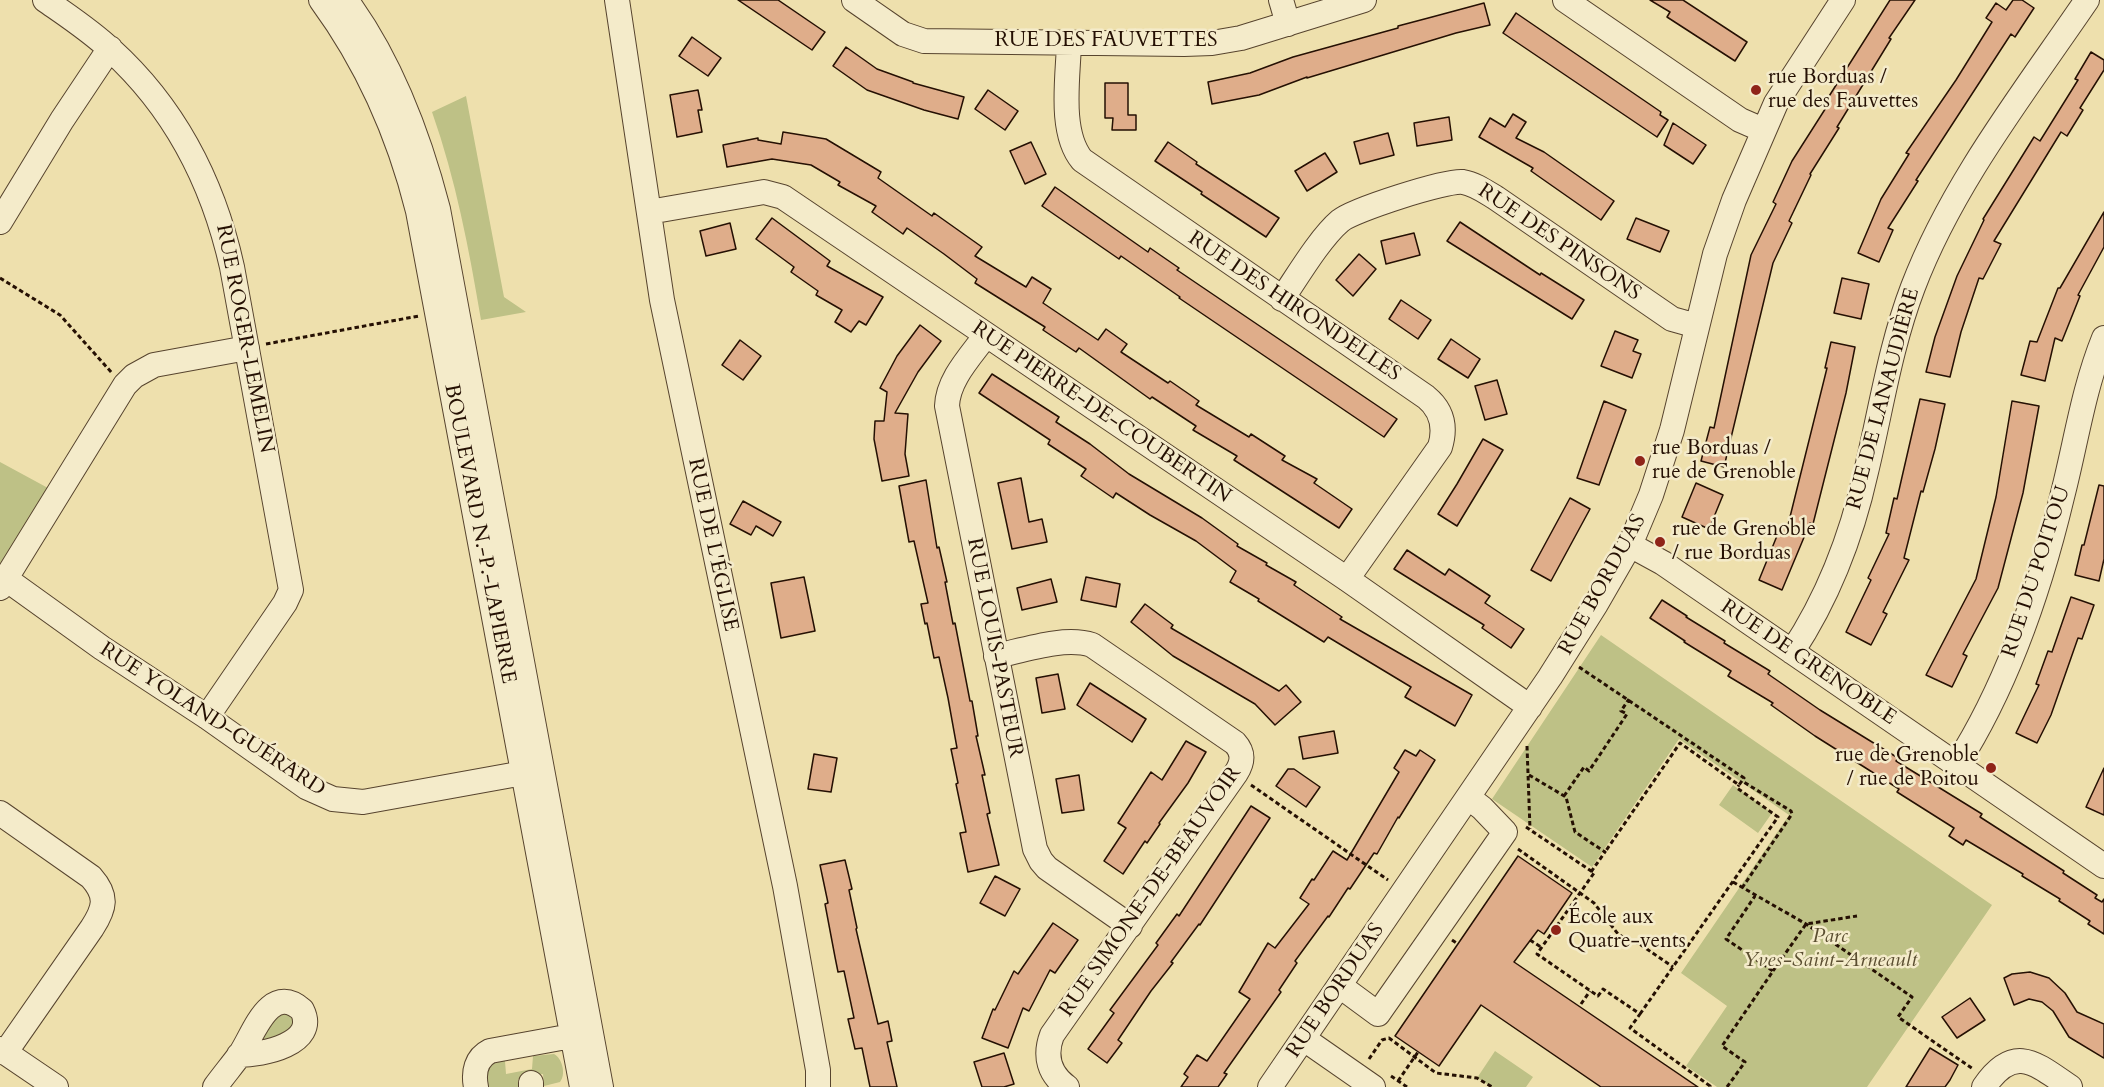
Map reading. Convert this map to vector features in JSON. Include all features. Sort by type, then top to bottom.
[{"type":"street","name":"RUE ROGER-LEMELIN","points":[[45,0],[110,48],[134,73],[180,131],[196,161],[223,226],[253,347],[291,590],[285,603],[207,717]]},
{"type":"street","name":"BOULEVARD N.-P.-LAPIERRE","points":[[321,0],[354,48],[384,108],[413,189],[533,771],[582,1034],[601,1087]]},
{"type":"street","name":"BOULEVARD N.-P.-LAPIERRE","points":[[346,0],[393,81],[407,113],[432,185],[443,234],[533,771]]},
{"type":"street","name":"RUE DE L'ÉGLISE","points":[[617,0],[662,300],[785,886],[818,1070],[819,1087]]},
{"type":"street","name":"RUE DES FAUVETTES","points":[[854,0],[903,34],[917,40],[1198,44],[1241,38],[1364,0]]},
{"type":"street","points":[[1281,0],[1288,24]]},
{"type":"street","points":[[1565,0],[1740,120],[1763,130]]},
{"type":"street","name":"RUE BORDUAS","points":[[1270,1087],[1530,707],[1588,618],[1630,545],[1665,455],[1715,254],[1734,200],[1776,103],[1792,75],[1843,0]]},
{"type":"street","name":"RUE DE LANAUDIÈRE","points":[[1792,652],[1814,617],[1858,503],[1895,343],[1906,305],[1923,262],[1960,189],[2087,0]]},
{"type":"street","name":"RUE DES HIRONDELLES","points":[[1069,43],[1068,131],[1077,154],[1082,160],[1433,403],[1438,409],[1443,423],[1440,447],[1347,579]]},
{"type":"street","points":[[0,222],[62,120],[110,48]]},
{"type":"street","name":"RUE DES PINSONS","points":[[1282,299],[1325,238],[1341,220],[1360,211],[1429,188],[1463,182],[1472,184],[1496,198],[1672,319],[1697,326]]},
{"type":"street","name":"RUE PIERRE-DE-COUBERTIN","points":[[649,213],[764,192],[783,196],[1347,579],[1530,707]]},
{"type":"street","name":"RUE LOUIS-PASTEUR","points":[[986,335],[952,383],[947,397],[947,406],[1037,855],[1047,868],[1130,926]]},
{"type":"street","name":"RUE DU POITOU","points":[[1957,764],[1980,724],[2004,672],[2032,601],[2063,495],[2086,392],[2104,338]]},
{"type":"street","points":[[3,584],[125,386],[134,376],[154,365],[253,347]]},
{"type":"street","name":"RUE DE GRENOBLE","points":[[1630,545],[1663,563],[2104,866]]},
{"type":"street","name":"RUE YOLAND-GUÉRARD","points":[[3,584],[207,717],[306,787],[341,801],[363,802],[533,771]]},
{"type":"street","name":"RUE SIMONE-DE-BEAUVOIR","points":[[996,656],[1068,642],[1083,642],[1092,645],[1231,740],[1239,747],[1242,758],[1236,773],[1052,1035],[1047,1053],[1049,1063],[1055,1077],[1067,1087]]},
{"type":"street","points":[[1340,986],[1378,1014],[1505,832],[1482,808],[1468,798]]},
{"type":"street","points":[[0,813],[91,877],[100,890],[104,907],[85,938],[3,1051],[56,1087]]},
{"type":"street","points":[[476,1087],[475,1070],[483,1055],[490,1051],[525,1071],[582,1034]]},
{"type":"street","name":"BOULEVARD N.-P.-LAPIERRE","points":[[582,1034],[582,1087]]},
{"type":"street","points":[[1304,1039],[1373,1087]]},
{"type":"street","points":[[215,1087],[239,1055]]},
{"type":"street","points":[[1981,1080],[1998,1068],[2025,1060],[2041,1067],[2070,1087]]},
{"type":"path","points":[[0,278],[60,315],[116,377]]},
{"type":"path","points":[[253,347],[424,315]]},
{"type":"path","points":[[1578,666],[1744,778],[1737,788],[1778,817],[1630,1028],[1709,1087]]},
{"type":"path","points":[[1564,796],[1584,767],[1589,771],[1627,714],[1621,711],[1629,699]]},
{"type":"path","points":[[1591,872],[1680,743],[1739,785]]},
{"type":"path","points":[[1527,744],[1530,831]]},
{"type":"path","points":[[1529,775],[1564,796],[1575,832],[1605,852]]},
{"type":"path","points":[[1244,780],[1391,882]]},
{"type":"path","points":[[1742,781],[1792,814],[1742,888]]},
{"type":"path","points":[[1564,819],[1571,817]]},
{"type":"path","points":[[1522,825],[1594,873],[1537,954],[1598,996],[1604,989],[1640,1014]]},
{"type":"path","points":[[1525,854],[1594,903],[1618,934],[1629,941],[1638,943],[1674,967]]},
{"type":"path","points":[[1733,882],[1806,924],[1912,997],[1898,1017],[1981,1080]]},
{"type":"path","points":[[1755,896],[1726,939],[1773,971]]},
{"type":"path","points":[[1727,1087],[1745,1062],[1722,1046],[1806,924],[1857,916]]},
{"type":"path","points":[[1530,940],[1542,947]]},
{"type":"path","points":[[1581,1004],[1590,991]]},
{"type":"path","points":[[1368,1061],[1382,1041],[1389,1038],[1436,1073],[1477,1078],[1492,1087]]},
{"type":"path","points":[[1398,1081],[1418,1052]]},
{"type":"green space","points":[[466,96],[504,297],[526,312],[481,320],[461,215],[432,112]]},
{"type":"green space","points":[[0,462],[48,488],[0,565]]},
{"type":"green space","name":"Parc Yves-Saint-Arneault","points":[[1601,635],[1992,905],[1867,1087],[1717,1087],[1686,1066],[1727,1006],[1681,973],[1789,815],[1679,739],[1592,867],[1492,799]]},
{"type":"green space","points":[[1733,785],[1772,813],[1758,833],[1719,805]]},
{"type":"green space","points":[[281,1012],[292,1015],[294,1028],[266,1042],[259,1041],[276,1014]]},
{"type":"green space","points":[[1495,1051],[1533,1077],[1526,1087],[1492,1087],[1477,1078]]},
{"type":"green space","points":[[554,1054],[563,1067],[560,1082],[544,1086],[543,1074],[518,1079],[518,1087],[487,1087],[488,1069],[493,1063],[503,1059],[506,1074],[532,1069],[533,1056]]},
{"type":"building","points":[[738,0],[778,0],[825,32],[812,50]]},
{"type":"building","points":[[1650,0],[1683,0],[1747,42],[1735,61],[1667,17],[1670,12]]},
{"type":"building","points":[[1890,0],[1915,0],[1889,38],[1891,39],[1810,174],[1789,221],[1792,223],[1773,263],[1724,467],[1701,461],[1710,427],[1714,428],[1751,255],[1776,204],[1773,202],[1792,161],[1829,103],[1826,101]]},
{"type":"building","points":[[2013,0],[2022,0],[2034,8],[2015,37],[2011,34],[1916,180],[1918,181],[1888,228],[1893,230],[1879,262],[1858,253],[1881,199],[1909,154],[1906,153],[1992,22],[1986,18],[1996,3],[2006,10]]},
{"type":"building","points":[[1484,3],[1490,25],[1307,77],[1259,95],[1212,104],[1208,82],[1250,73],[1293,57]]},
{"type":"building","points":[[1516,13],[1661,112],[1660,115],[1668,120],[1657,137],[1503,33]]},
{"type":"building","points":[[692,37],[721,58],[708,76],[679,56]]},
{"type":"building","points":[[846,47],[877,69],[913,83],[964,97],[958,119],[867,90],[833,66]]},
{"type":"building","points":[[2091,52],[2104,60],[2104,70],[2080,108],[2083,110],[2067,136],[2061,132],[1994,241],[2001,244],[1983,279],[1979,278],[1961,332],[1950,377],[1926,372],[1935,337],[1957,276],[1983,219],[2034,137],[2040,141],[2078,80],[2075,79]]},
{"type":"building","points":[[1105,83],[1128,83],[1128,115],[1136,115],[1136,130],[1112,130],[1113,118],[1105,118]]},
{"type":"building","points":[[698,90],[702,110],[698,110],[702,132],[677,137],[670,95]]},
{"type":"building","points":[[988,90],[1018,111],[1005,130],[975,109]]},
{"type":"building","points":[[1513,114],[1526,122],[1516,138],[1544,152],[1614,201],[1601,220],[1531,171],[1533,168],[1479,137],[1490,118],[1505,127]]},
{"type":"building","points":[[1449,117],[1452,140],[1417,146],[1414,123]]},
{"type":"building","points":[[1673,123],[1706,145],[1693,164],[1664,145]]},
{"type":"building","points":[[783,132],[826,139],[881,172],[878,178],[932,216],[934,213],[982,247],[975,256],[1026,287],[1032,277],[1051,289],[1043,303],[1098,340],[1106,329],[1127,344],[1121,352],[1199,401],[1196,405],[1249,437],[1251,434],[1285,456],[1282,460],[1317,479],[1314,483],[1352,509],[1339,528],[1234,460],[1237,456],[1193,430],[1196,426],[1152,397],[1150,399],[1079,348],[1076,352],[1043,330],[1045,327],[975,283],[977,279],[907,228],[903,234],[872,212],[876,206],[838,185],[840,182],[811,165],[772,159],[727,167],[723,145],[758,138],[758,140],[781,144]]},
{"type":"building","points":[[1388,133],[1394,155],[1360,164],[1354,142]]},
{"type":"building","points":[[1031,142],[1046,174],[1025,184],[1010,151]]},
{"type":"building","points":[[1168,142],[1197,162],[1196,164],[1279,218],[1266,237],[1155,161]]},
{"type":"building","points":[[1325,153],[1337,172],[1307,191],[1295,171]]},
{"type":"building","points":[[1055,187],[1148,252],[1150,248],[1179,268],[1177,270],[1397,419],[1384,437],[1121,256],[1119,259],[1042,206]]},
{"type":"building","points":[[2104,212],[2104,247],[2078,295],[2080,296],[2062,341],[2055,338],[2045,381],[2021,375],[2030,341],[2037,342],[2058,288]]},
{"type":"building","points":[[772,218],[830,261],[827,266],[883,297],[866,325],[859,321],[851,332],[835,322],[842,310],[816,295],[818,291],[791,272],[794,267],[756,239]]},
{"type":"building","points":[[1636,218],[1669,231],[1660,252],[1627,239]]},
{"type":"building","points":[[1460,222],[1540,275],[1541,273],[1584,300],[1572,319],[1447,241]]},
{"type":"building","points":[[730,223],[736,249],[706,256],[700,231]]},
{"type":"building","points":[[1414,233],[1420,255],[1386,264],[1381,241]]},
{"type":"building","points":[[1359,254],[1376,269],[1353,296],[1336,280]]},
{"type":"building","points":[[1842,278],[1869,284],[1861,319],[1834,313]]},
{"type":"building","points":[[1401,300],[1431,320],[1418,339],[1389,319]]},
{"type":"building","points":[[920,325],[941,341],[918,372],[895,413],[908,414],[905,454],[909,476],[882,481],[874,439],[875,421],[884,421],[887,392],[880,388],[897,356]]},
{"type":"building","points":[[1615,331],[1638,340],[1633,351],[1641,354],[1632,378],[1601,366]]},
{"type":"building","points":[[1451,339],[1480,359],[1468,378],[1438,359]]},
{"type":"building","points":[[740,340],[761,356],[743,380],[722,365]]},
{"type":"building","points":[[1831,342],[1855,347],[1846,393],[1813,524],[1810,523],[1782,590],[1759,580],[1781,526],[1787,529],[1827,368],[1825,368]]},
{"type":"building","points":[[992,374],[1059,417],[1056,422],[1090,444],[1129,474],[1202,518],[1238,544],[1237,546],[1296,582],[1294,585],[1342,617],[1340,619],[1472,695],[1455,726],[1405,697],[1411,687],[1328,637],[1324,642],[1230,582],[1236,571],[1196,541],[1116,493],[1113,498],[1081,476],[1086,469],[1048,444],[1050,440],[979,393]]},
{"type":"building","points":[[1497,380],[1507,414],[1485,420],[1475,386]]},
{"type":"building","points":[[1920,399],[1945,404],[1935,449],[1923,492],[1921,491],[1904,558],[1909,560],[1883,612],[1887,614],[1871,645],[1846,632],[1871,580],[1868,578],[1889,534],[1886,533],[1894,498],[1897,499]]},
{"type":"building","points":[[1604,401],[1626,410],[1599,485],[1577,478]]},
{"type":"building","points":[[2012,401],[2039,406],[2023,493],[1998,588],[1963,654],[1967,656],[1952,687],[1926,675],[1976,579],[1996,497]]},
{"type":"building","points":[[1483,439],[1503,450],[1457,526],[1438,514]]},
{"type":"building","points":[[1021,478],[1029,522],[1042,519],[1047,542],[1012,549],[998,483]]},
{"type":"building","points":[[926,480],[937,548],[939,547],[953,624],[955,623],[970,701],[972,701],[978,736],[976,736],[985,775],[982,775],[990,813],[987,814],[999,865],[968,872],[960,833],[966,832],[951,749],[957,748],[939,657],[934,658],[927,623],[925,624],[921,604],[928,603],[914,541],[909,542],[899,486]]},
{"type":"building","points":[[1696,483],[1723,495],[1709,529],[1682,517]]},
{"type":"building","points":[[2099,485],[2104,486],[2104,559],[2099,581],[2075,575]]},
{"type":"building","points":[[1570,498],[1590,509],[1551,581],[1531,570]]},
{"type":"building","points":[[743,501],[781,522],[773,536],[756,526],[751,535],[730,524]]},
{"type":"building","points":[[1407,550],[1445,575],[1449,569],[1490,596],[1485,603],[1524,629],[1511,648],[1482,628],[1484,625],[1394,569]]},
{"type":"building","points":[[804,577],[815,631],[781,638],[771,583]]},
{"type":"building","points":[[1086,577],[1120,584],[1116,607],[1081,600]]},
{"type":"building","points":[[1051,579],[1057,602],[1022,610],[1017,588]]},
{"type":"building","points":[[2071,597],[2094,605],[2082,639],[2078,638],[2051,715],[2037,743],[2016,733],[2039,685],[2036,684],[2048,651],[2052,652]]},
{"type":"building","points":[[1662,600],[1725,641],[1724,643],[1770,671],[1768,674],[1820,710],[1898,758],[1896,761],[1982,814],[1980,817],[2097,895],[2095,898],[2102,902],[2104,899],[2104,934],[2088,924],[2090,921],[2059,901],[2060,899],[2022,876],[2023,874],[1966,840],[1963,845],[1949,836],[1954,828],[1897,792],[1899,789],[1815,736],[1771,705],[1773,703],[1728,676],[1731,671],[1650,618]]},
{"type":"building","points":[[1145,604],[1173,625],[1171,628],[1279,691],[1286,685],[1301,702],[1275,725],[1255,704],[1173,656],[1131,622]]},
{"type":"building","points":[[1058,674],[1065,709],[1042,713],[1036,678]]},
{"type":"building","points":[[1090,683],[1146,719],[1132,742],[1077,705]]},
{"type":"building","points":[[1334,731],[1338,753],[1303,759],[1299,737]]},
{"type":"building","points":[[1186,741],[1206,752],[1188,783],[1123,874],[1104,861],[1126,828],[1118,823],[1151,772],[1162,780]]},
{"type":"building","points":[[1405,750],[1416,756],[1420,750],[1435,760],[1377,854],[1374,853],[1350,889],[1348,888],[1295,961],[1297,963],[1279,990],[1281,992],[1224,1073],[1227,1074],[1218,1087],[1181,1087],[1188,1077],[1184,1074],[1197,1055],[1207,1061],[1250,999],[1239,992],[1268,943],[1275,948],[1309,904],[1300,898],[1312,879],[1314,880],[1333,851],[1347,860],[1399,772],[1394,768]]},
{"type":"building","points":[[814,754],[837,758],[831,792],[808,789]]},
{"type":"building","points":[[2104,768],[2104,815],[2086,807]]},
{"type":"building","points":[[1288,769],[1294,769],[1320,787],[1306,807],[1276,786]]},
{"type":"building","points":[[1079,775],[1084,810],[1062,813],[1056,779]]},
{"type":"building","points":[[1251,806],[1270,818],[1200,925],[1171,962],[1173,963],[1118,1040],[1122,1043],[1107,1063],[1088,1049],[1114,1013],[1110,1010],[1158,945],[1156,943],[1177,914],[1179,916]]},
{"type":"building","points":[[1518,856],[1572,893],[1544,934],[1538,930],[1514,962],[1698,1087],[1601,1087],[1481,1005],[1439,1066],[1395,1036]]},
{"type":"building","points":[[845,860],[852,889],[849,890],[856,929],[878,1024],[888,1021],[892,1041],[887,1042],[897,1087],[870,1087],[862,1048],[855,1049],[848,1019],[854,1018],[844,971],[838,972],[820,865]]},
{"type":"building","points":[[995,876],[1020,889],[1005,916],[980,903]]},
{"type":"building","points":[[1053,923],[1078,940],[1055,973],[1050,970],[1029,1011],[1023,1008],[1008,1048],[982,1038],[993,1009],[995,1010],[1014,971],[1018,974]]},
{"type":"building","points":[[2030,972],[2049,978],[2065,993],[2077,1012],[2104,1024],[2104,1058],[2069,1037],[2053,1011],[2042,1002],[2029,999],[2014,1005],[2004,978],[2012,974]]},
{"type":"building","points":[[1970,998],[1985,1020],[1957,1038],[1942,1017]]},
{"type":"building","points":[[1930,1048],[1958,1065],[1950,1080],[1945,1087],[1906,1087]]},
{"type":"building","points":[[1004,1053],[1014,1084],[1004,1087],[982,1087],[974,1062]]},
{"type":"place","name":"rue Borduas / rue des Fauvettes","points":[[1756,90]]},
{"type":"place","name":"rue Borduas / rue de Grenoble","points":[[1640,461]]},
{"type":"place","name":"rue de Grenoble / rue Borduas","points":[[1660,542]]},
{"type":"place","name":"rue de Grenoble / rue de Poitou","points":[[1991,768]]},
{"type":"place","name":"École aux Quatre-vents","points":[[1556,930]]}]
